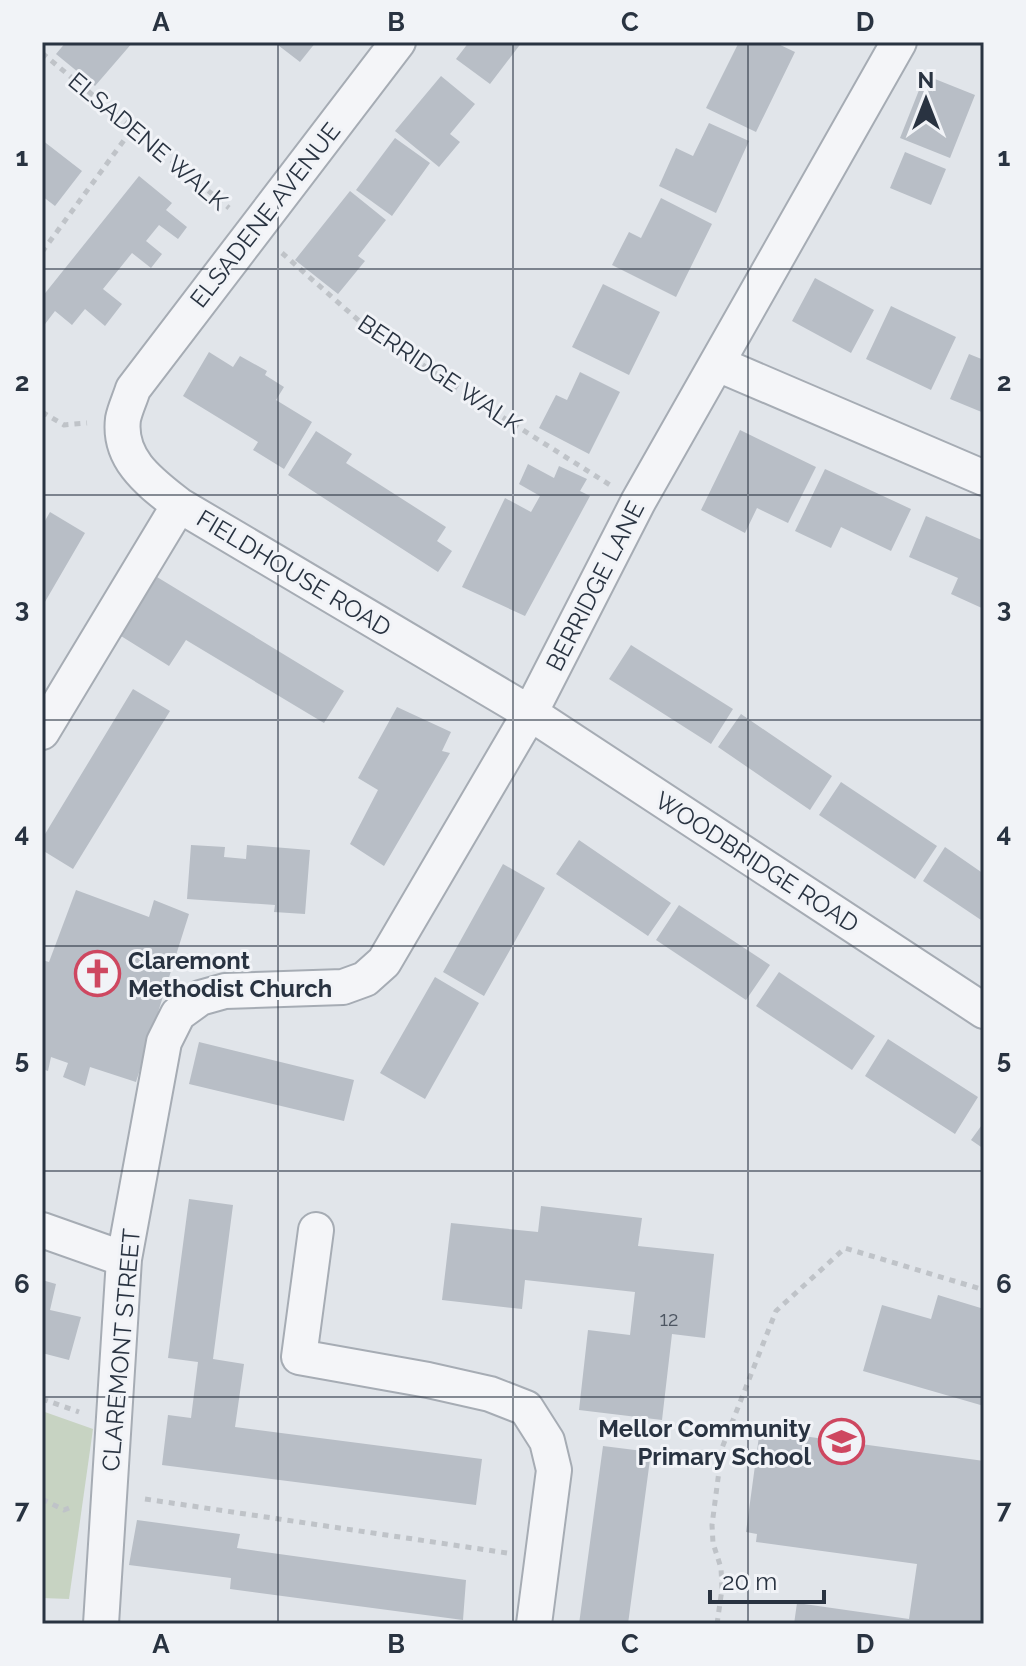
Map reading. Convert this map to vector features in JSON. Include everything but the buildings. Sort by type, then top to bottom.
[{"type":"street","name":"ELSADENE AVENUE","points":[[128,404],[254,229],[398,42]]},
{"type":"street","name":"BERRIDGE LANE","points":[[200,998],[225,991],[343,987],[365,979],[384,962],[530,713],[638,502],[899,42]]},
{"type":"street","points":[[718,364],[984,478]]},
{"type":"street","name":"FIELDHOUSE ROAD","points":[[128,404],[125,447],[142,477],[179,505],[530,713]]},
{"type":"street","points":[[42,732],[179,505]]},
{"type":"street","name":"WOODBRIDGE ROAD","points":[[530,713],[984,1011]]},
{"type":"street","name":"CLAREMONT STREET","points":[[101,1624],[124,1259],[164,1042],[178,1014],[200,998]]},
{"type":"street","points":[[42,1230],[124,1259]]},
{"type":"street","points":[[316,1230],[299,1357],[490,1394],[526,1408],[547,1441],[554,1470],[534,1624]]},
{"type":"path","name":"ELSADENE WALK","points":[[42,53],[254,229]]},
{"type":"path","points":[[42,252],[133,128]]},
{"type":"path","name":"BERRIDGE WALK","points":[[254,229],[366,327],[638,502]]},
{"type":"path","points":[[42,412],[64,425],[128,404]]},
{"type":"path","points":[[717,1624],[722,1589],[721,1568],[713,1543],[712,1525],[722,1448],[776,1311],[845,1248],[984,1290]]},
{"type":"path","points":[[109,1493],[543,1559]]},
{"type":"green space","points":[[42,1411],[93,1429],[69,1599],[42,1598]]},
{"type":"place","name":"Claremont Methodist Church","points":[[97,974]]},
{"type":"place","name":"Mellor Community Primary School","points":[[842,1442]]}]
